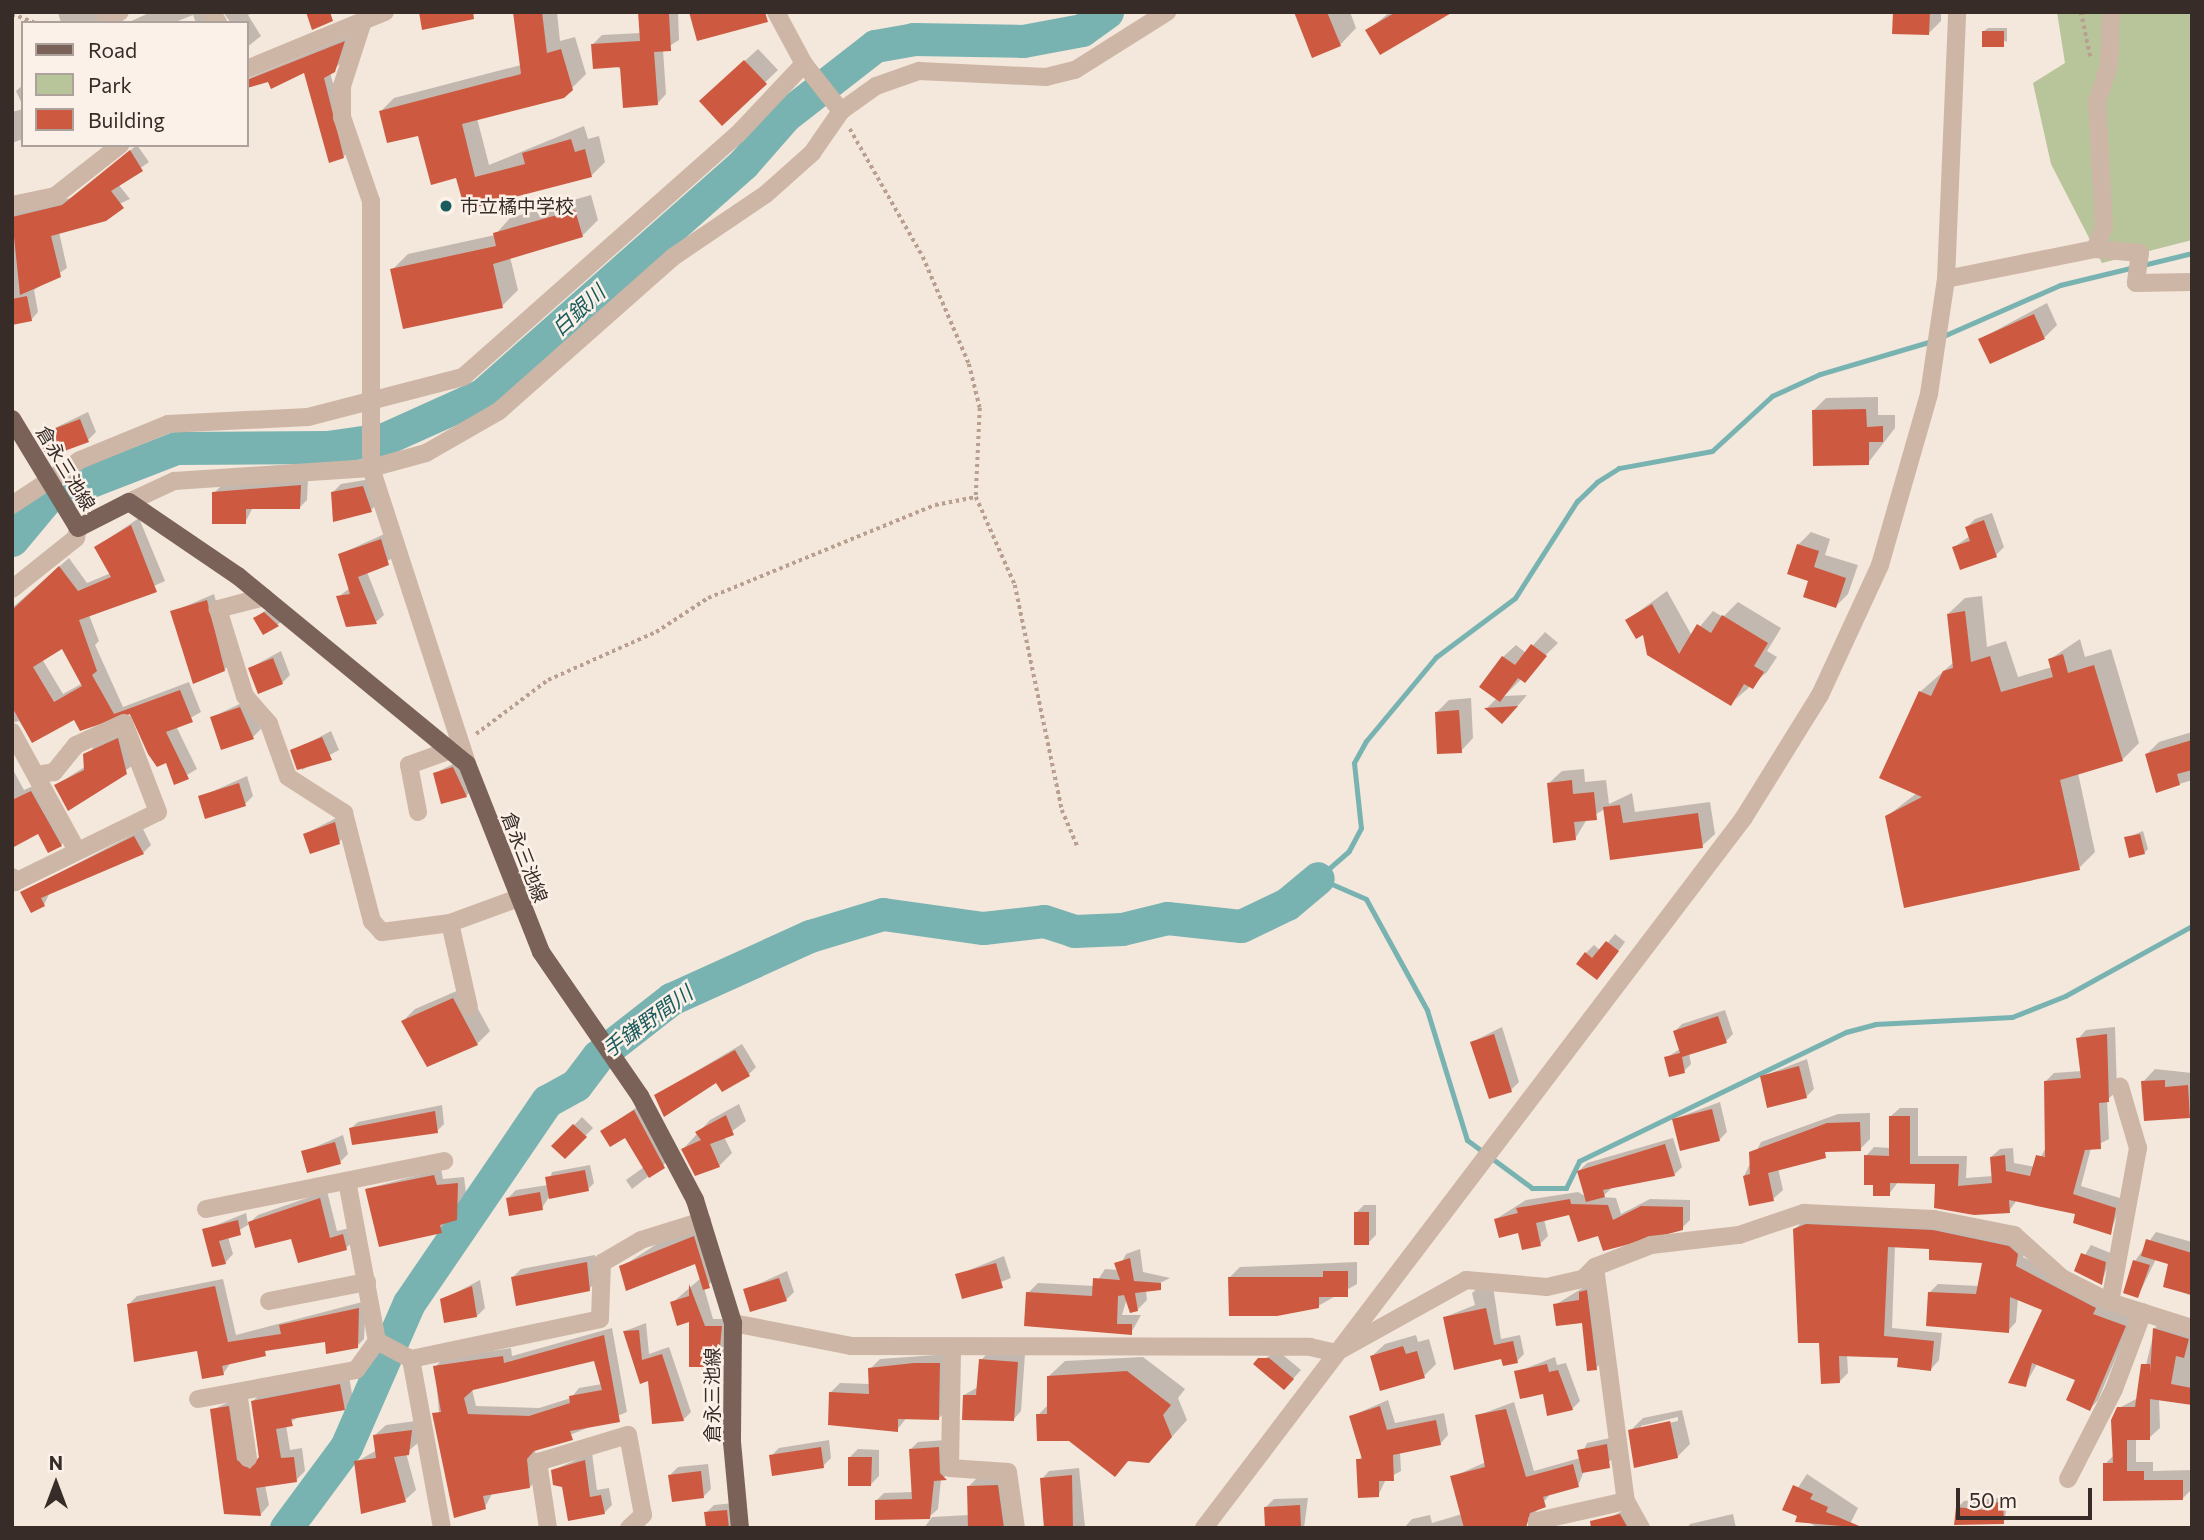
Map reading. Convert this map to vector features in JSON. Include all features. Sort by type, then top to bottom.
[{"type":"main road","name":"倉永三池線","points":[[12,419],[44,480],[78,528],[130,502],[264,597],[456,748],[467,764],[516,899],[560,983],[640,1096],[702,1221],[733,1322],[732,1442],[740,1528]]},
{"type":"street","points":[[776,12],[806,66],[836,106]]},
{"type":"street","points":[[130,502],[174,481],[371,468],[426,453],[499,411],[673,257],[775,186],[812,153],[836,106],[876,86],[919,71],[1046,77],[1075,70],[1167,12]]},
{"type":"street","points":[[1204,1528],[1743,819],[1820,695],[1880,565],[1904,493],[1929,394],[1946,279],[1957,12]]},
{"type":"street","points":[[2095,249],[2104,227],[2097,102],[2109,64],[2111,12]]},
{"type":"street","points":[[248,68],[374,15]]},
{"type":"street","points":[[374,15],[342,86],[342,117],[370,201],[371,468],[456,748],[409,765],[418,812]]},
{"type":"street","points":[[12,505],[44,480],[168,424],[308,417],[370,404],[463,377],[737,135],[806,66]]},
{"type":"street","points":[[12,205],[55,196],[117,147]]},
{"type":"street","points":[[1946,279],[2095,249],[2140,253],[2136,283],[2192,282]]},
{"type":"street","points":[[12,589],[76,538],[78,528]]},
{"type":"street","points":[[264,597],[218,609],[245,696],[269,724],[288,777],[344,813],[372,921],[382,932],[450,923],[516,899]]},
{"type":"street","points":[[12,877],[15,882],[76,849],[158,812],[124,723],[76,745],[54,772],[37,775]]},
{"type":"street","points":[[12,732],[76,849]]},
{"type":"street","points":[[450,923],[469,1007]]},
{"type":"street","points":[[2110,1302],[2138,1147],[2120,1087]]},
{"type":"street","points":[[206,1209],[444,1161]]},
{"type":"street","points":[[198,1399],[356,1370],[377,1341],[348,1181]]},
{"type":"street","points":[[733,1322],[851,1346],[952,1350],[1310,1348],[1335,1353],[1466,1280],[1547,1287],[1583,1279],[1595,1267],[1651,1245],[1739,1235],[1804,1213],[1934,1219],[2014,1236],[2062,1278],[2110,1302],[2192,1328]]},
{"type":"street","points":[[377,1341],[411,1359],[600,1319],[602,1263],[641,1240],[702,1221]]},
{"type":"street","points":[[1595,1267],[1626,1501],[1641,1528]]},
{"type":"street","points":[[269,1301],[367,1282]]},
{"type":"street","points":[[2068,1479],[2114,1389],[2143,1312]]},
{"type":"street","points":[[952,1350],[950,1468],[1008,1472],[1016,1528]]},
{"type":"street","points":[[411,1359],[442,1528]]},
{"type":"street","points":[[238,1392],[248,1458]]},
{"type":"street","points":[[548,1528],[538,1462],[628,1435],[643,1515],[629,1528]]},
{"type":"street","points":[[1537,1528],[1537,1521],[1626,1501]]},
{"type":"path","points":[[2081,12],[2092,71]]},
{"type":"path","points":[[12,14],[31,21]]},
{"type":"path","points":[[836,106],[923,257],[969,364],[980,408],[976,497],[1016,585],[1062,810],[1077,846]]},
{"type":"path","points":[[456,748],[548,680],[656,632],[708,598],[935,505],[976,497]]},
{"type":"green space","points":[[2057,12],[2192,12],[2192,240],[2102,263],[2051,164],[2033,83],[2065,63]]},
{"type":"building","points":[[306,12],[330,12],[333,21],[312,30]]},
{"type":"building","points":[[419,12],[473,12],[474,19],[422,30]]},
{"type":"building","points":[[513,12],[542,12],[547,53],[561,49],[573,90],[564,98],[462,124],[475,177],[525,164],[522,153],[571,139],[575,152],[585,149],[592,177],[465,210],[456,178],[431,185],[418,136],[387,143],[379,111],[521,74]]},
{"type":"building","points":[[638,12],[669,14],[671,51],[654,52],[658,105],[623,108],[620,67],[593,69],[591,44],[640,41]]},
{"type":"building","points":[[689,12],[765,12],[768,22],[697,41]]},
{"type":"building","points":[[1294,12],[1327,12],[1341,46],[1312,58]]},
{"type":"building","points":[[1396,12],[1453,12],[1380,55],[1365,30]]},
{"type":"building","points":[[1893,12],[1930,12],[1929,35],[1892,34]]},
{"type":"building","points":[[1982,31],[2004,31],[2004,47],[1982,47]]},
{"type":"building","points":[[345,41],[335,72],[324,78],[344,158],[329,163],[304,73],[271,89],[268,82],[248,88],[248,80]]},
{"type":"building","points":[[744,60],[767,84],[722,126],[699,101]]},
{"type":"building","points":[[130,150],[143,171],[111,191],[124,208],[106,221],[51,236],[61,277],[20,295],[12,217],[62,205]]},
{"type":"building","points":[[575,210],[583,237],[493,264],[503,308],[403,329],[390,269],[496,246],[493,233]]},
{"type":"building","points":[[27,296],[32,321],[12,325],[12,299]]},
{"type":"building","points":[[2034,314],[2045,339],[1990,364],[1978,339]]},
{"type":"building","points":[[1866,409],[1867,427],[1883,426],[1883,442],[1869,442],[1869,465],[1813,466],[1812,410]]},
{"type":"building","points":[[80,419],[89,442],[48,457],[35,436]]},
{"type":"building","points":[[301,485],[300,509],[246,509],[246,524],[212,524],[212,492]]},
{"type":"building","points":[[363,486],[372,512],[333,522],[331,492]]},
{"type":"building","points":[[1984,520],[1997,557],[1960,570],[1952,547],[1970,541],[1965,527]]},
{"type":"building","points":[[131,525],[157,592],[79,620],[97,671],[92,675],[114,714],[180,690],[193,722],[166,732],[189,779],[174,785],[166,763],[157,767],[148,754],[130,714],[80,731],[74,720],[32,743],[12,707],[12,610],[59,566],[78,591],[111,577],[94,547]],"holes":[[[62,649],[82,686],[54,702],[33,667]]]},
{"type":"building","points":[[381,539],[389,565],[358,577],[377,624],[346,627],[336,596],[350,594],[338,554]]},
{"type":"building","points":[[1797,544],[1819,551],[1814,567],[1846,578],[1836,608],[1803,597],[1808,581],[1787,574]]},
{"type":"building","points":[[207,600],[225,671],[193,684],[170,611]]},
{"type":"building","points":[[1652,604],[1679,654],[1697,624],[1711,633],[1722,615],[1768,643],[1754,666],[1764,672],[1753,689],[1744,684],[1731,706],[1647,655],[1643,635],[1636,639],[1625,620]]},
{"type":"building","points":[[1965,611],[1971,662],[1990,656],[2001,692],[2053,677],[2048,659],[2063,654],[2068,673],[2094,665],[2123,761],[2060,780],[2080,870],[1904,908],[1885,816],[1922,797],[1879,778],[1919,691],[1931,696],[1943,671],[1953,668],[1947,614]]},
{"type":"building","points":[[264,612],[279,626],[263,635],[253,618]]},
{"type":"building","points":[[1531,644],[1547,656],[1525,683],[1518,678],[1500,702],[1479,687],[1502,656],[1515,665]]},
{"type":"building","points":[[273,658],[283,684],[258,694],[248,668]]},
{"type":"building","points":[[1518,706],[1502,724],[1484,708]]},
{"type":"building","points":[[240,707],[254,739],[221,750],[210,717]]},
{"type":"building","points":[[1459,710],[1462,753],[1437,754],[1435,712]]},
{"type":"building","points":[[322,737],[332,760],[297,770],[290,750]]},
{"type":"building","points":[[118,738],[127,774],[68,811],[54,785],[84,770],[83,754]]},
{"type":"building","points":[[2192,740],[2192,770],[2177,774],[2180,785],[2156,793],[2145,754]]},
{"type":"building","points":[[453,767],[467,797],[441,804],[433,773]]},
{"type":"building","points":[[1572,780],[1573,794],[1594,792],[1597,820],[1574,822],[1576,840],[1553,843],[1547,783]]},
{"type":"building","points":[[239,783],[246,806],[205,819],[198,796]]},
{"type":"building","points":[[31,791],[62,846],[48,853],[38,834],[12,848],[12,800]]},
{"type":"building","points":[[1620,805],[1623,823],[1698,813],[1703,848],[1610,860],[1603,807]]},
{"type":"building","points":[[335,822],[340,844],[310,854],[303,834]]},
{"type":"building","points":[[2140,834],[2145,854],[2129,858],[2124,837]]},
{"type":"building","points":[[134,836],[144,854],[41,898],[45,906],[31,913],[20,892]]},
{"type":"building","points":[[1606,941],[1619,951],[1597,980],[1576,964],[1585,952],[1592,958]]},
{"type":"building","points":[[453,998],[478,1045],[427,1067],[401,1021]]},
{"type":"building","points":[[1718,1016],[1727,1043],[1682,1057],[1685,1073],[1669,1077],[1664,1057],[1680,1053],[1673,1031]]},
{"type":"building","points":[[1494,1034],[1512,1092],[1489,1099],[1470,1042]]},
{"type":"building","points":[[2107,1034],[2109,1102],[2099,1103],[2101,1149],[2085,1150],[2073,1194],[2116,1208],[2111,1235],[2073,1223],[2075,1214],[2009,1200],[2010,1213],[1974,1215],[1934,1208],[1935,1184],[1890,1183],[1890,1196],[1873,1196],[1873,1185],[1864,1185],[1864,1155],[1889,1156],[1889,1116],[1910,1116],[1910,1164],[1959,1164],[1958,1186],[1992,1183],[1990,1157],[2005,1155],[2006,1171],[2030,1176],[2036,1155],[2045,1157],[2044,1081],[2081,1078],[2076,1038]]},
{"type":"building","points":[[735,1050],[750,1076],[722,1092],[716,1083],[664,1117],[654,1095]]},
{"type":"building","points":[[1799,1066],[1807,1098],[1767,1108],[1760,1076]]},
{"type":"building","points":[[2165,1080],[2165,1087],[2188,1085],[2190,1118],[2144,1121],[2141,1081]]},
{"type":"building","points":[[1712,1109],[1720,1141],[1680,1151],[1672,1119]]},
{"type":"building","points":[[634,1110],[665,1168],[649,1178],[625,1138],[610,1147],[600,1131]]},
{"type":"building","points":[[435,1111],[438,1133],[352,1145],[349,1128]]},
{"type":"building","points":[[726,1115],[734,1135],[710,1144],[720,1167],[695,1176],[681,1149],[701,1140],[695,1132]]},
{"type":"building","points":[[1860,1122],[1861,1151],[1825,1152],[1826,1158],[1768,1173],[1774,1201],[1749,1206],[1743,1176],[1750,1174],[1749,1152],[1827,1123]]},
{"type":"building","points":[[573,1124],[587,1137],[565,1159],[551,1146]]},
{"type":"building","points":[[335,1142],[341,1164],[307,1173],[301,1151]]},
{"type":"building","points":[[1665,1144],[1675,1176],[1603,1190],[1605,1197],[1586,1202],[1577,1171]]},
{"type":"building","points":[[585,1170],[589,1191],[549,1199],[545,1177]]},
{"type":"building","points":[[434,1175],[437,1185],[458,1183],[457,1220],[440,1225],[442,1233],[379,1247],[365,1189]]},
{"type":"building","points":[[540,1192],[543,1210],[509,1216],[506,1198]]},
{"type":"building","points":[[320,1198],[330,1238],[343,1234],[347,1250],[298,1263],[291,1239],[255,1248],[248,1222]]},
{"type":"building","points":[[1570,1199],[1571,1204],[1608,1205],[1613,1220],[1641,1206],[1683,1207],[1683,1230],[1603,1251],[1598,1236],[1578,1242],[1569,1215],[1536,1223],[1541,1246],[1522,1250],[1518,1233],[1499,1238],[1494,1219],[1518,1213],[1516,1208]]},
{"type":"building","points":[[1354,1212],[1369,1212],[1369,1245],[1354,1245]]},
{"type":"building","points":[[238,1220],[241,1235],[219,1241],[226,1264],[212,1267],[202,1229]]},
{"type":"building","points":[[1806,1224],[1933,1230],[2009,1246],[2018,1254],[2016,1266],[2096,1308],[2093,1314],[2126,1326],[2090,1411],[2066,1400],[2075,1380],[2032,1363],[2026,1387],[2008,1383],[2042,1310],[2010,1297],[2009,1333],[1926,1326],[1928,1292],[1976,1294],[1982,1263],[1929,1260],[1929,1249],[1888,1247],[1884,1336],[1934,1341],[1931,1371],[1897,1367],[1898,1358],[1839,1356],[1840,1383],[1821,1384],[1819,1343],[1798,1343],[1793,1229]]},
{"type":"building","points":[[694,1236],[710,1288],[703,1290],[695,1264],[626,1291],[619,1266]]},
{"type":"building","points":[[2146,1239],[2192,1253],[2192,1295],[2163,1287],[2168,1264],[2141,1256]]},
{"type":"building","points":[[2081,1253],[2106,1262],[2102,1285],[2074,1271]]},
{"type":"building","points":[[1130,1258],[1134,1281],[1161,1283],[1161,1290],[1135,1293],[1138,1311],[1130,1313],[1124,1295],[1118,1296],[1117,1324],[1132,1324],[1132,1335],[1024,1326],[1026,1292],[1092,1296],[1093,1278],[1120,1280],[1114,1263]]},
{"type":"building","points":[[2133,1260],[2150,1265],[2138,1298],[2123,1293]]},
{"type":"building","points":[[587,1262],[590,1291],[516,1306],[511,1277]]},
{"type":"building","points":[[996,1263],[1003,1288],[962,1299],[955,1274]]},
{"type":"building","points":[[1323,1271],[1348,1271],[1348,1297],[1319,1297],[1319,1308],[1277,1316],[1229,1316],[1228,1277],[1323,1277]]},
{"type":"building","points":[[779,1278],[787,1301],[750,1312],[743,1289]]},
{"type":"building","points":[[689,1284],[705,1326],[722,1326],[718,1367],[689,1367],[689,1322],[677,1326],[670,1302],[689,1296]]},
{"type":"building","points":[[215,1286],[228,1342],[281,1334],[279,1325],[359,1308],[358,1348],[326,1354],[325,1342],[265,1351],[266,1356],[222,1366],[224,1375],[202,1379],[197,1351],[134,1362],[127,1304]]},
{"type":"building","points":[[472,1286],[477,1317],[444,1323],[440,1299]]},
{"type":"building","points":[[1587,1290],[1597,1370],[1587,1371],[1582,1323],[1556,1326],[1553,1304],[1579,1300],[1579,1292]]},
{"type":"building","points":[[1486,1308],[1494,1345],[1513,1341],[1518,1363],[1503,1366],[1501,1359],[1454,1370],[1443,1317]]},
{"type":"building","points":[[2153,1328],[2189,1339],[2184,1358],[2176,1356],[2171,1384],[2192,1388],[2192,1405],[2150,1399],[2150,1440],[2127,1440],[2127,1471],[2144,1471],[2144,1480],[2183,1480],[2183,1500],[2103,1501],[2103,1463],[2113,1463],[2111,1420],[2117,1407],[2135,1407],[2141,1364],[2150,1364],[2150,1374]]},
{"type":"building","points":[[639,1330],[642,1360],[662,1354],[684,1421],[652,1424],[648,1381],[640,1384],[623,1331]]},
{"type":"building","points":[[604,1335],[620,1422],[570,1431],[573,1440],[534,1451],[527,1459],[530,1488],[483,1496],[486,1509],[454,1518],[432,1413],[441,1412],[433,1366],[503,1356],[504,1363]],"holes":[[[594,1361],[602,1390],[569,1396],[570,1403],[529,1416],[468,1414],[464,1398],[473,1390]]]},
{"type":"building","points":[[1403,1346],[1406,1354],[1417,1351],[1425,1378],[1380,1391],[1370,1356]]},
{"type":"building","points":[[1258,1358],[1269,1358],[1294,1379],[1284,1390],[1253,1364]]},
{"type":"building","points":[[979,1359],[1018,1362],[1014,1421],[962,1420],[963,1395],[976,1395]]},
{"type":"building","points":[[940,1363],[939,1420],[898,1419],[898,1432],[828,1425],[829,1392],[869,1394],[868,1368]]},
{"type":"building","points":[[1547,1364],[1549,1372],[1558,1370],[1573,1410],[1547,1416],[1543,1394],[1520,1399],[1514,1371]]},
{"type":"building","points":[[1127,1371],[1171,1405],[1163,1415],[1172,1437],[1149,1463],[1128,1461],[1115,1477],[1069,1441],[1037,1441],[1036,1414],[1047,1414],[1047,1376]]},
{"type":"building","points":[[340,1384],[345,1410],[291,1419],[293,1426],[276,1429],[281,1458],[294,1457],[297,1482],[256,1488],[261,1516],[224,1514],[210,1409],[229,1406],[237,1460],[250,1469],[259,1457],[251,1401]]},
{"type":"building","points":[[1380,1406],[1387,1430],[1436,1420],[1441,1445],[1393,1455],[1394,1481],[1379,1481],[1379,1497],[1358,1498],[1356,1459],[1362,1459],[1349,1416]]},
{"type":"building","points":[[1506,1409],[1526,1477],[1573,1464],[1579,1487],[1543,1497],[1546,1507],[1530,1513],[1526,1528],[1464,1528],[1450,1476],[1485,1467],[1475,1415]]},
{"type":"building","points":[[1670,1421],[1678,1458],[1634,1468],[1628,1430]]},
{"type":"building","points":[[412,1430],[409,1455],[394,1457],[406,1502],[361,1514],[354,1461],[376,1458],[373,1435]]},
{"type":"building","points":[[1607,1444],[1610,1468],[1582,1473],[1577,1450]]},
{"type":"building","points":[[821,1447],[824,1468],[772,1476],[769,1455]]},
{"type":"building","points":[[939,1447],[940,1473],[947,1480],[934,1481],[930,1519],[875,1520],[875,1500],[912,1499],[909,1449]]},
{"type":"building","points":[[848,1457],[872,1457],[871,1486],[848,1486]]},
{"type":"building","points":[[585,1460],[590,1497],[601,1495],[605,1514],[568,1521],[562,1487],[553,1485],[551,1470]]},
{"type":"building","points":[[701,1471],[704,1498],[672,1502],[668,1475]]},
{"type":"building","points":[[1072,1475],[1073,1528],[1044,1528],[1040,1478]]},
{"type":"building","points":[[998,1485],[1004,1528],[968,1528],[967,1486]]},
{"type":"building","points":[[1793,1485],[1813,1494],[1810,1499],[1828,1507],[1826,1512],[1864,1528],[1795,1522],[1797,1516],[1782,1510]]},
{"type":"building","points":[[2003,1502],[2004,1524],[1954,1525],[1956,1507],[1984,1510],[1984,1503]]},
{"type":"building","points":[[1300,1505],[1301,1528],[1265,1528],[1264,1507]]},
{"type":"building","points":[[727,1510],[729,1528],[706,1528],[704,1512]]},
{"type":"building","points":[[1620,1514],[1628,1528],[1591,1528],[1590,1521]]},
{"type":"waterway","name":"白銀川","points":[[12,540],[47,498],[176,448],[327,447],[384,439],[482,395],[743,164],[785,116],[875,46],[913,39],[1023,41],[1082,30],[1107,12]]},
{"type":"waterway","points":[[1941,337],[2060,285],[2192,253]]},
{"type":"waterway","points":[[1932,341],[1820,374],[1772,396],[1712,451],[1619,468],[1597,482],[1577,501],[1515,598],[1436,657],[1366,741],[1354,763],[1361,828],[1349,851],[1318,878],[1366,899],[1427,1010],[1467,1140],[1532,1188],[1566,1188],[1579,1161],[1846,1032],[1875,1024],[2012,1017],[2065,996],[2192,926]]},
{"type":"waterway","name":"手鎌野間川","points":[[286,1528],[346,1447],[409,1303],[547,1101],[576,1085],[598,1056],[671,999],[810,936],[883,914],[983,928],[1044,921],[1074,931],[1122,929],[1167,918],[1241,926],[1287,904],[1318,878]]},
{"type":"place","name":"市立橘中学校","points":[[446,206]]}]
